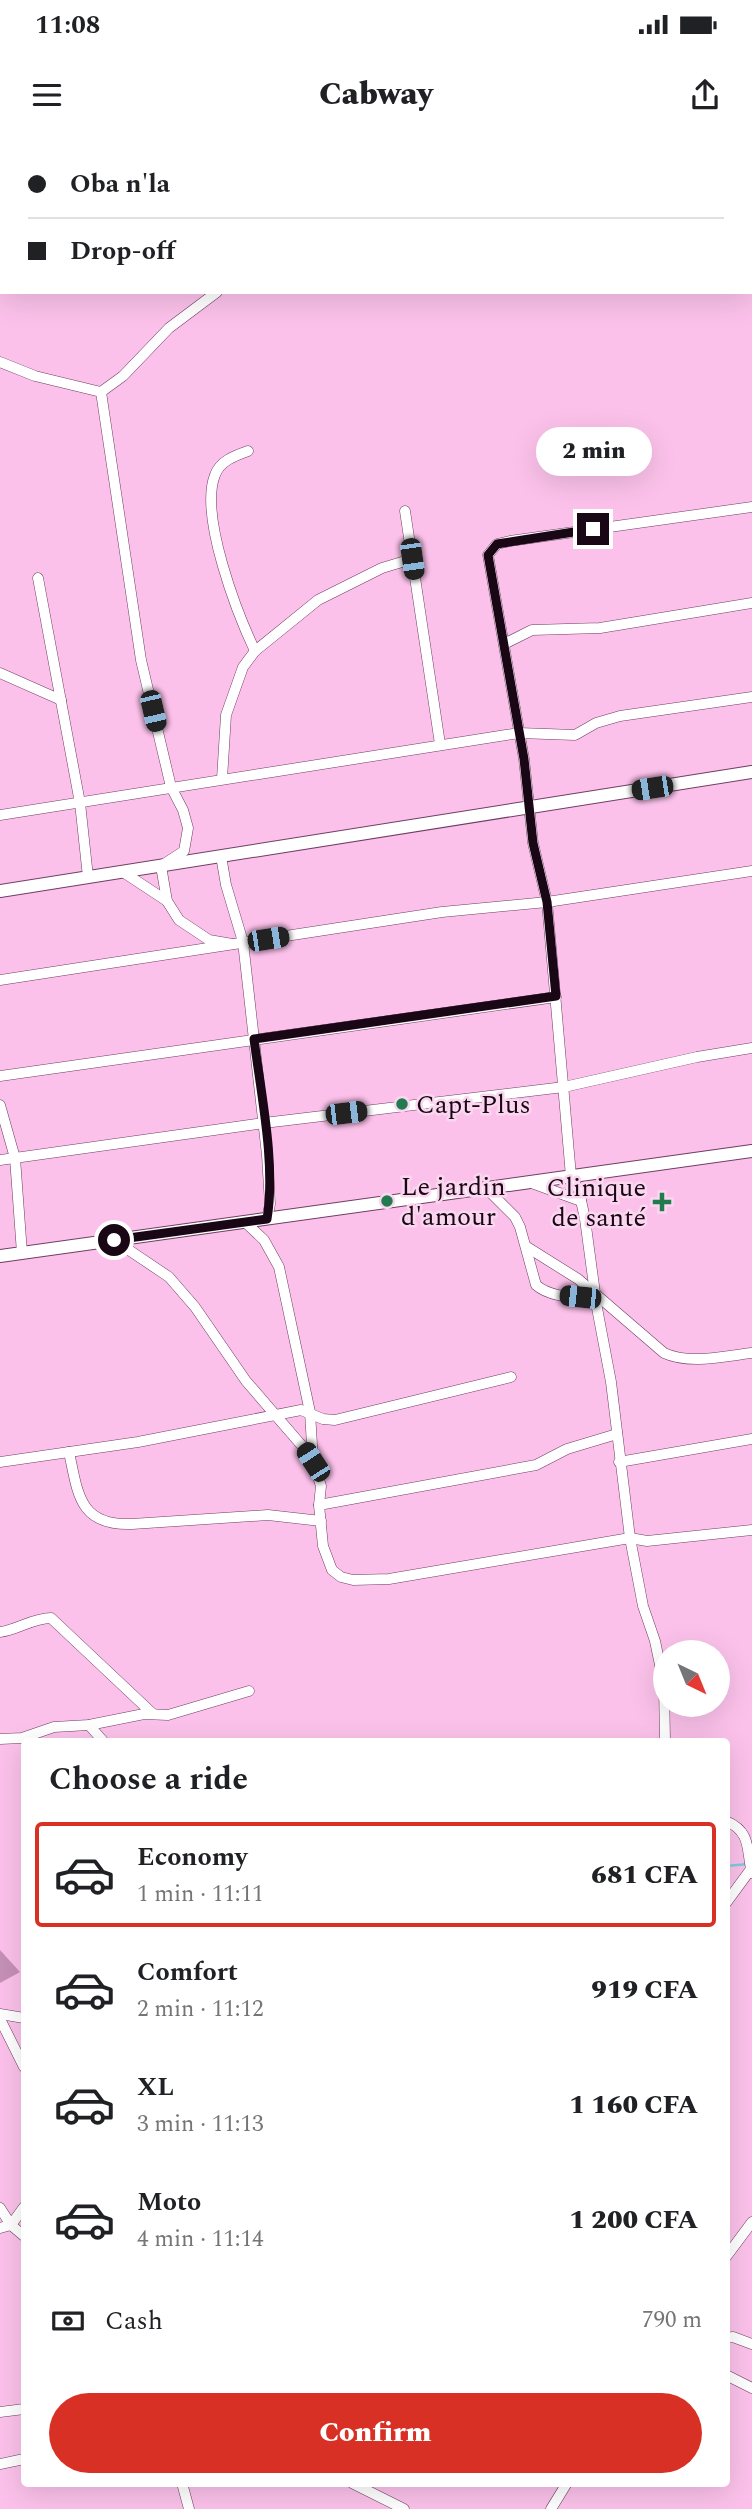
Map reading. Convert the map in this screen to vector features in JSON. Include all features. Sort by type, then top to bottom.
[{"type":"street","points":[[0,362],[35,376],[101,392],[123,376],[169,328],[213,294]]},
{"type":"street","points":[[101,392],[141,660],[171,787],[183,810],[188,828],[184,850],[161,866]]},
{"type":"street","points":[[248,451],[228,458],[215,473],[209,496],[222,563],[234,605],[254,651]]},
{"type":"street","points":[[665,1738],[664,1684],[655,1641],[643,1606],[630,1538],[611,1382],[581,1201],[571,1176],[547,902],[533,843],[519,733],[488,555],[497,544],[752,506]]},
{"type":"street","points":[[405,511],[440,744]]},
{"type":"street","points":[[222,779],[226,715],[243,667],[254,651],[318,600],[382,568],[412,559]]},
{"type":"street","points":[[38,578],[80,803],[88,877]]},
{"type":"street","points":[[504,644],[532,630],[600,628],[752,603]]},
{"type":"street","points":[[0,673],[61,700]]},
{"type":"street","points":[[0,815],[519,733],[575,735],[596,723],[620,716],[752,697]]},
{"type":"street","points":[[0,891],[752,772]]},
{"type":"street","points":[[221,856],[254,1039],[270,1188],[267,1219]]},
{"type":"street","points":[[161,866],[167,901],[179,920],[209,940],[238,943]]},
{"type":"street","points":[[0,980],[442,912],[547,902],[752,871]]},
{"type":"street","points":[[123,872],[167,901]]},
{"type":"street","points":[[0,1076],[556,996]]},
{"type":"street","points":[[0,1160],[264,1123],[564,1087],[697,1057],[752,1048]]},
{"type":"street","points":[[0,1105],[15,1157],[22,1253]]},
{"type":"street","points":[[0,1256],[752,1151]]},
{"type":"street","points":[[528,1182],[581,1201]]},
{"type":"street","points":[[486,1188],[515,1217],[527,1247],[536,1284],[543,1290],[564,1296],[595,1296]]},
{"type":"street","points":[[245,1222],[264,1240],[278,1267],[310,1412],[313,1462],[321,1486],[319,1505],[323,1546],[332,1570],[341,1577],[353,1580],[389,1579],[630,1538],[647,1541],[752,1530]]},
{"type":"street","points":[[114,1240],[169,1277],[195,1307],[246,1381],[313,1462]]},
{"type":"street","points":[[527,1247],[578,1279],[664,1353],[694,1359],[752,1353]]},
{"type":"street","points":[[0,1462],[138,1442],[301,1410],[323,1419],[335,1420],[511,1377]]},
{"type":"street","points":[[319,1505],[536,1465],[567,1449],[617,1434]]},
{"type":"street","points":[[620,1462],[752,1439]]},
{"type":"street","points":[[69,1452],[80,1499],[88,1512],[100,1521],[116,1525],[268,1515],[321,1521]]},
{"type":"street","points":[[0,1632],[41,1618],[51,1618],[153,1714]]},
{"type":"street","points":[[22,1738],[63,1725],[89,1725],[144,1714],[168,1715],[249,1691]]},
{"type":"street","points":[[89,1725],[100,1738]]},
{"type":"street","points":[[0,1739],[21,1738]]},
{"type":"street","points":[[730,1822],[737,1825],[745,1834],[751,1871],[730,1898]]},
{"type":"street","points":[[21,2018],[0,2016],[21,2061]]},
{"type":"street","points":[[0,2208],[11,2225],[21,2233]]},
{"type":"street","points":[[0,2228],[11,2225],[21,2211]]},
{"type":"street","points":[[730,2252],[752,2222]]},
{"type":"street","points":[[730,2337],[752,2344]]},
{"type":"street","points":[[730,2377],[752,2388]]},
{"type":"street","points":[[0,2412],[21,2409]]},
{"type":"street","points":[[0,2464],[21,2460]]},
{"type":"street","points":[[183,2487],[189,2509]]},
{"type":"street","points":[[360,2487],[404,2509]]},
{"type":"street","points":[[551,2509],[563,2487]]},
{"type":"shaded area","points":[[0,1950],[20,1972],[0,1983]]},
{"type":"waterway","points":[[730,1866],[749,1864]]},
{"type":"place","name":"Capt-Plus","points":[[402,1104]]},
{"type":"place","name":"Le jardin d'amour","points":[[387,1201]]},
{"type":"place","name":"Clinique de santé","points":[[662,1202]]},
{"type":"route","points":[[114,1240],[267,1219],[270,1188],[254,1039],[556,996],[547,902],[533,843],[527,807],[524,759],[488,555],[491,548],[497,544],[593,529]]}]
